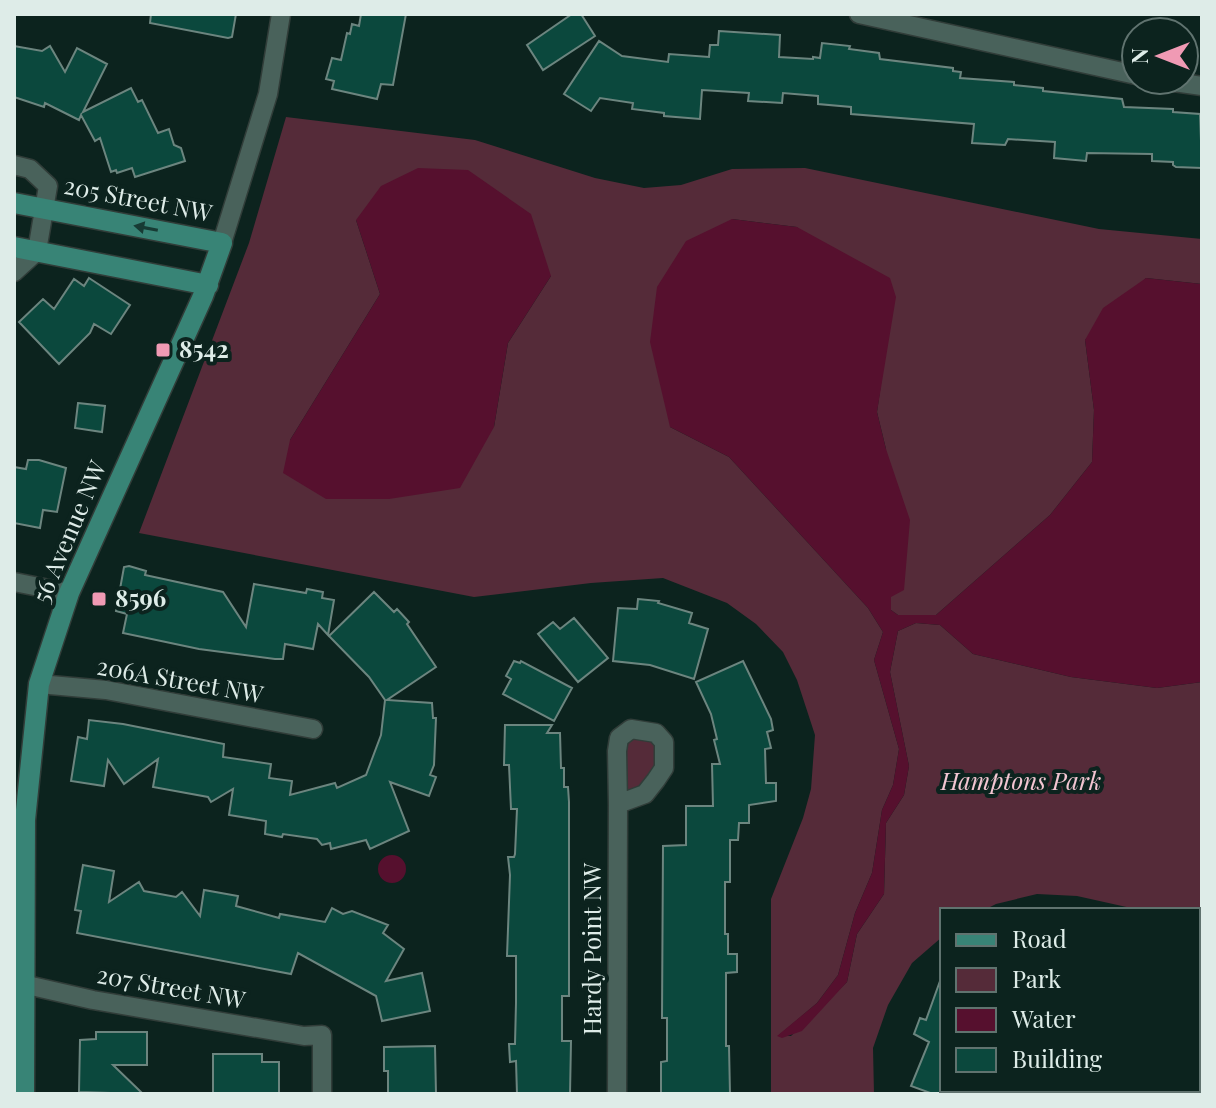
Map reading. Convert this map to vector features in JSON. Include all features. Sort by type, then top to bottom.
[{"type":"street","name":"56 Avenue NW","points":[[24,1094],[19,982],[25,820],[39,684],[69,593],[208,285],[268,94],[281,14]]},
{"type":"street","points":[[859,14],[1120,71]]},
{"type":"street","name":"205 Street NW","points":[[14,165],[30,169],[48,186],[37,251]]},
{"type":"street","name":"205 Street NW","points":[[14,203],[222,243]]},
{"type":"street","points":[[14,247],[208,285]]},
{"type":"street","points":[[14,272],[37,251]]},
{"type":"street","points":[[14,582],[69,593]]},
{"type":"street","name":"206A Street NW","points":[[39,684],[106,690],[313,729]]},
{"type":"street","name":"Hardy Point NW","points":[[617,1094],[618,804]]},
{"type":"street","name":"207 Street NW","points":[[19,982],[93,1000],[304,1036],[322,1035],[322,1094]]},
{"type":"green space","name":"Hamptons Park","points":[[286,117],[475,140],[595,178],[644,188],[681,185],[732,169],[805,168],[1099,229],[1202,239],[1202,284],[1146,278],[1085,340],[1094,410],[1092,462],[1050,515],[936,615],[898,615],[891,610],[886,449],[877,412],[883,370],[797,227],[732,219],[670,427],[729,457],[868,608],[883,632],[874,660],[899,749],[893,785],[882,810],[872,873],[855,913],[838,975],[817,1003],[778,1036],[791,1036],[847,982],[857,934],[884,894],[886,823],[904,795],[909,766],[890,672],[898,631],[916,623],[940,625],[973,654],[1071,677],[1157,688],[1202,682],[1202,960],[1200,908],[1131,908],[1077,896],[1037,894],[988,908],[940,908],[940,939],[912,963],[888,1005],[873,1048],[874,1094],[771,1094],[771,899],[811,789],[815,735],[797,680],[783,652],[756,624],[727,603],[663,578],[474,597],[139,533],[249,243]],"holes":[[[356,220],[551,276],[508,343],[494,427],[290,440],[380,294]]]},
{"type":"green space","points":[[634,736],[656,740],[660,761],[645,794],[625,794],[626,740]]},
{"type":"water","points":[[418,168],[468,170],[531,214],[551,276],[508,343],[494,427],[460,488],[389,499],[326,499],[283,473],[290,440],[380,294],[356,220],[381,186]]},
{"type":"water","points":[[732,219],[797,227],[890,278],[896,297],[877,412],[910,520],[904,590],[891,597],[891,610],[898,615],[936,615],[1050,515],[1092,462],[1094,410],[1085,340],[1103,308],[1146,278],[1202,284],[1202,682],[1157,688],[1071,677],[973,654],[940,625],[916,623],[898,631],[890,672],[909,766],[904,795],[886,823],[884,894],[857,934],[847,982],[802,1031],[782,1038],[777,1036],[817,1003],[838,975],[855,913],[872,873],[882,810],[893,785],[899,749],[874,660],[883,632],[868,608],[729,457],[670,427],[650,342],[657,287],[686,241]]},
{"type":"water","points":[[392,855],[402,859],[406,869],[402,879],[392,883],[382,879],[378,869],[382,859]]},
{"type":"building","points":[[151,14],[236,14],[232,37],[228,38],[150,23]]},
{"type":"building","points":[[361,14],[406,14],[393,85],[381,84],[377,99],[332,89],[334,81],[326,79],[332,58],[341,60],[347,33],[350,34],[352,24],[359,26]]},
{"type":"building","points":[[572,14],[581,14],[595,36],[543,70],[527,45]]},
{"type":"building","points":[[719,31],[780,35],[779,57],[820,58],[822,43],[850,46],[849,49],[879,53],[880,59],[953,68],[953,71],[961,72],[960,78],[1014,82],[1014,85],[1043,88],[1043,91],[1122,99],[1124,107],[1173,109],[1173,112],[1200,114],[1202,168],[1176,167],[1173,162],[1152,161],[1152,154],[1087,153],[1086,161],[1054,158],[1055,142],[1008,139],[1005,145],[972,143],[974,124],[851,114],[851,107],[818,104],[818,96],[783,93],[782,103],[748,101],[749,93],[702,90],[700,119],[664,116],[664,113],[632,109],[633,103],[600,98],[591,111],[564,94],[599,41],[622,56],[668,62],[669,54],[709,57],[710,45],[718,45]]},
{"type":"building","points":[[14,46],[42,51],[50,46],[65,72],[77,48],[107,64],[83,112],[131,88],[138,102],[142,100],[158,133],[169,129],[174,145],[181,148],[185,161],[135,177],[132,168],[111,172],[100,138],[95,141],[81,115],[79,120],[45,103],[44,107],[14,97]]},
{"type":"building","points":[[89,278],[130,305],[111,334],[94,324],[90,333],[59,364],[19,322],[43,299],[54,309],[74,279],[84,286]]},
{"type":"building","points":[[78,403],[105,406],[102,432],[75,428]]},
{"type":"building","points":[[28,460],[66,468],[57,512],[43,510],[40,528],[14,523],[14,467],[26,469]]},
{"type":"building","points":[[124,567],[146,571],[145,575],[223,592],[246,627],[254,584],[306,593],[307,589],[323,592],[322,598],[334,600],[328,635],[318,624],[313,649],[285,644],[283,659],[275,659],[199,649],[123,633],[127,614],[116,611]]},
{"type":"building","points":[[374,592],[409,622],[407,624],[436,667],[387,700],[432,703],[433,718],[436,718],[434,765],[430,775],[436,777],[429,796],[390,782],[409,831],[370,849],[366,840],[331,849],[330,843],[322,845],[317,839],[265,834],[266,821],[229,815],[233,789],[211,802],[208,797],[153,787],[158,759],[124,784],[108,760],[104,786],[71,781],[78,737],[87,739],[89,720],[224,744],[223,757],[271,764],[269,778],[292,781],[290,795],[335,783],[337,788],[366,775],[381,735],[385,700],[369,677],[329,636]]},
{"type":"building","points":[[638,599],[659,601],[692,613],[689,623],[708,629],[694,679],[650,665],[613,661],[618,608],[637,609]]},
{"type":"building","points":[[574,618],[608,658],[578,682],[538,634],[553,622],[560,629]]},
{"type":"building","points":[[514,661],[521,661],[572,688],[554,721],[503,694],[511,679],[506,676]]},
{"type":"building","points":[[743,661],[771,719],[773,730],[767,732],[771,748],[765,749],[766,783],[776,783],[776,801],[749,805],[749,823],[739,823],[738,840],[730,840],[730,882],[725,882],[725,934],[728,934],[728,954],[737,954],[737,972],[726,973],[726,1046],[729,1046],[730,1094],[661,1094],[661,1062],[667,1061],[667,1018],[662,1018],[663,846],[686,845],[686,806],[713,806],[712,764],[720,764],[714,740],[717,739],[711,714],[696,682]]},
{"type":"building","points":[[505,725],[552,725],[547,733],[560,733],[561,768],[564,768],[564,787],[568,787],[569,802],[569,996],[562,996],[562,1041],[571,1041],[570,1094],[517,1094],[516,1061],[510,1062],[509,1044],[515,1044],[516,956],[507,956],[508,857],[515,854],[517,809],[511,809],[509,765],[504,765]]},
{"type":"building","points":[[83,865],[114,871],[109,902],[139,882],[144,891],[176,897],[182,892],[200,916],[204,890],[238,896],[236,906],[279,918],[280,914],[325,922],[332,908],[343,914],[352,911],[388,925],[383,933],[404,949],[386,981],[422,973],[430,1011],[382,1021],[376,996],[298,953],[291,974],[77,933],[81,911],[75,910]]},
{"type":"building","points":[[940,981],[942,1094],[911,1086],[929,1042],[914,1034],[920,1018],[926,1020]]},
{"type":"building","points":[[96,1032],[147,1032],[147,1065],[113,1065],[143,1094],[79,1092],[80,1040],[96,1039]]},
{"type":"building","points":[[435,1046],[436,1094],[388,1094],[384,1047]]},
{"type":"building","points":[[213,1054],[262,1054],[262,1062],[279,1062],[279,1094],[213,1094]]},
{"type":"place","name":"8542","points":[[163,350]]},
{"type":"place","name":"8596","points":[[99,599]]}]
